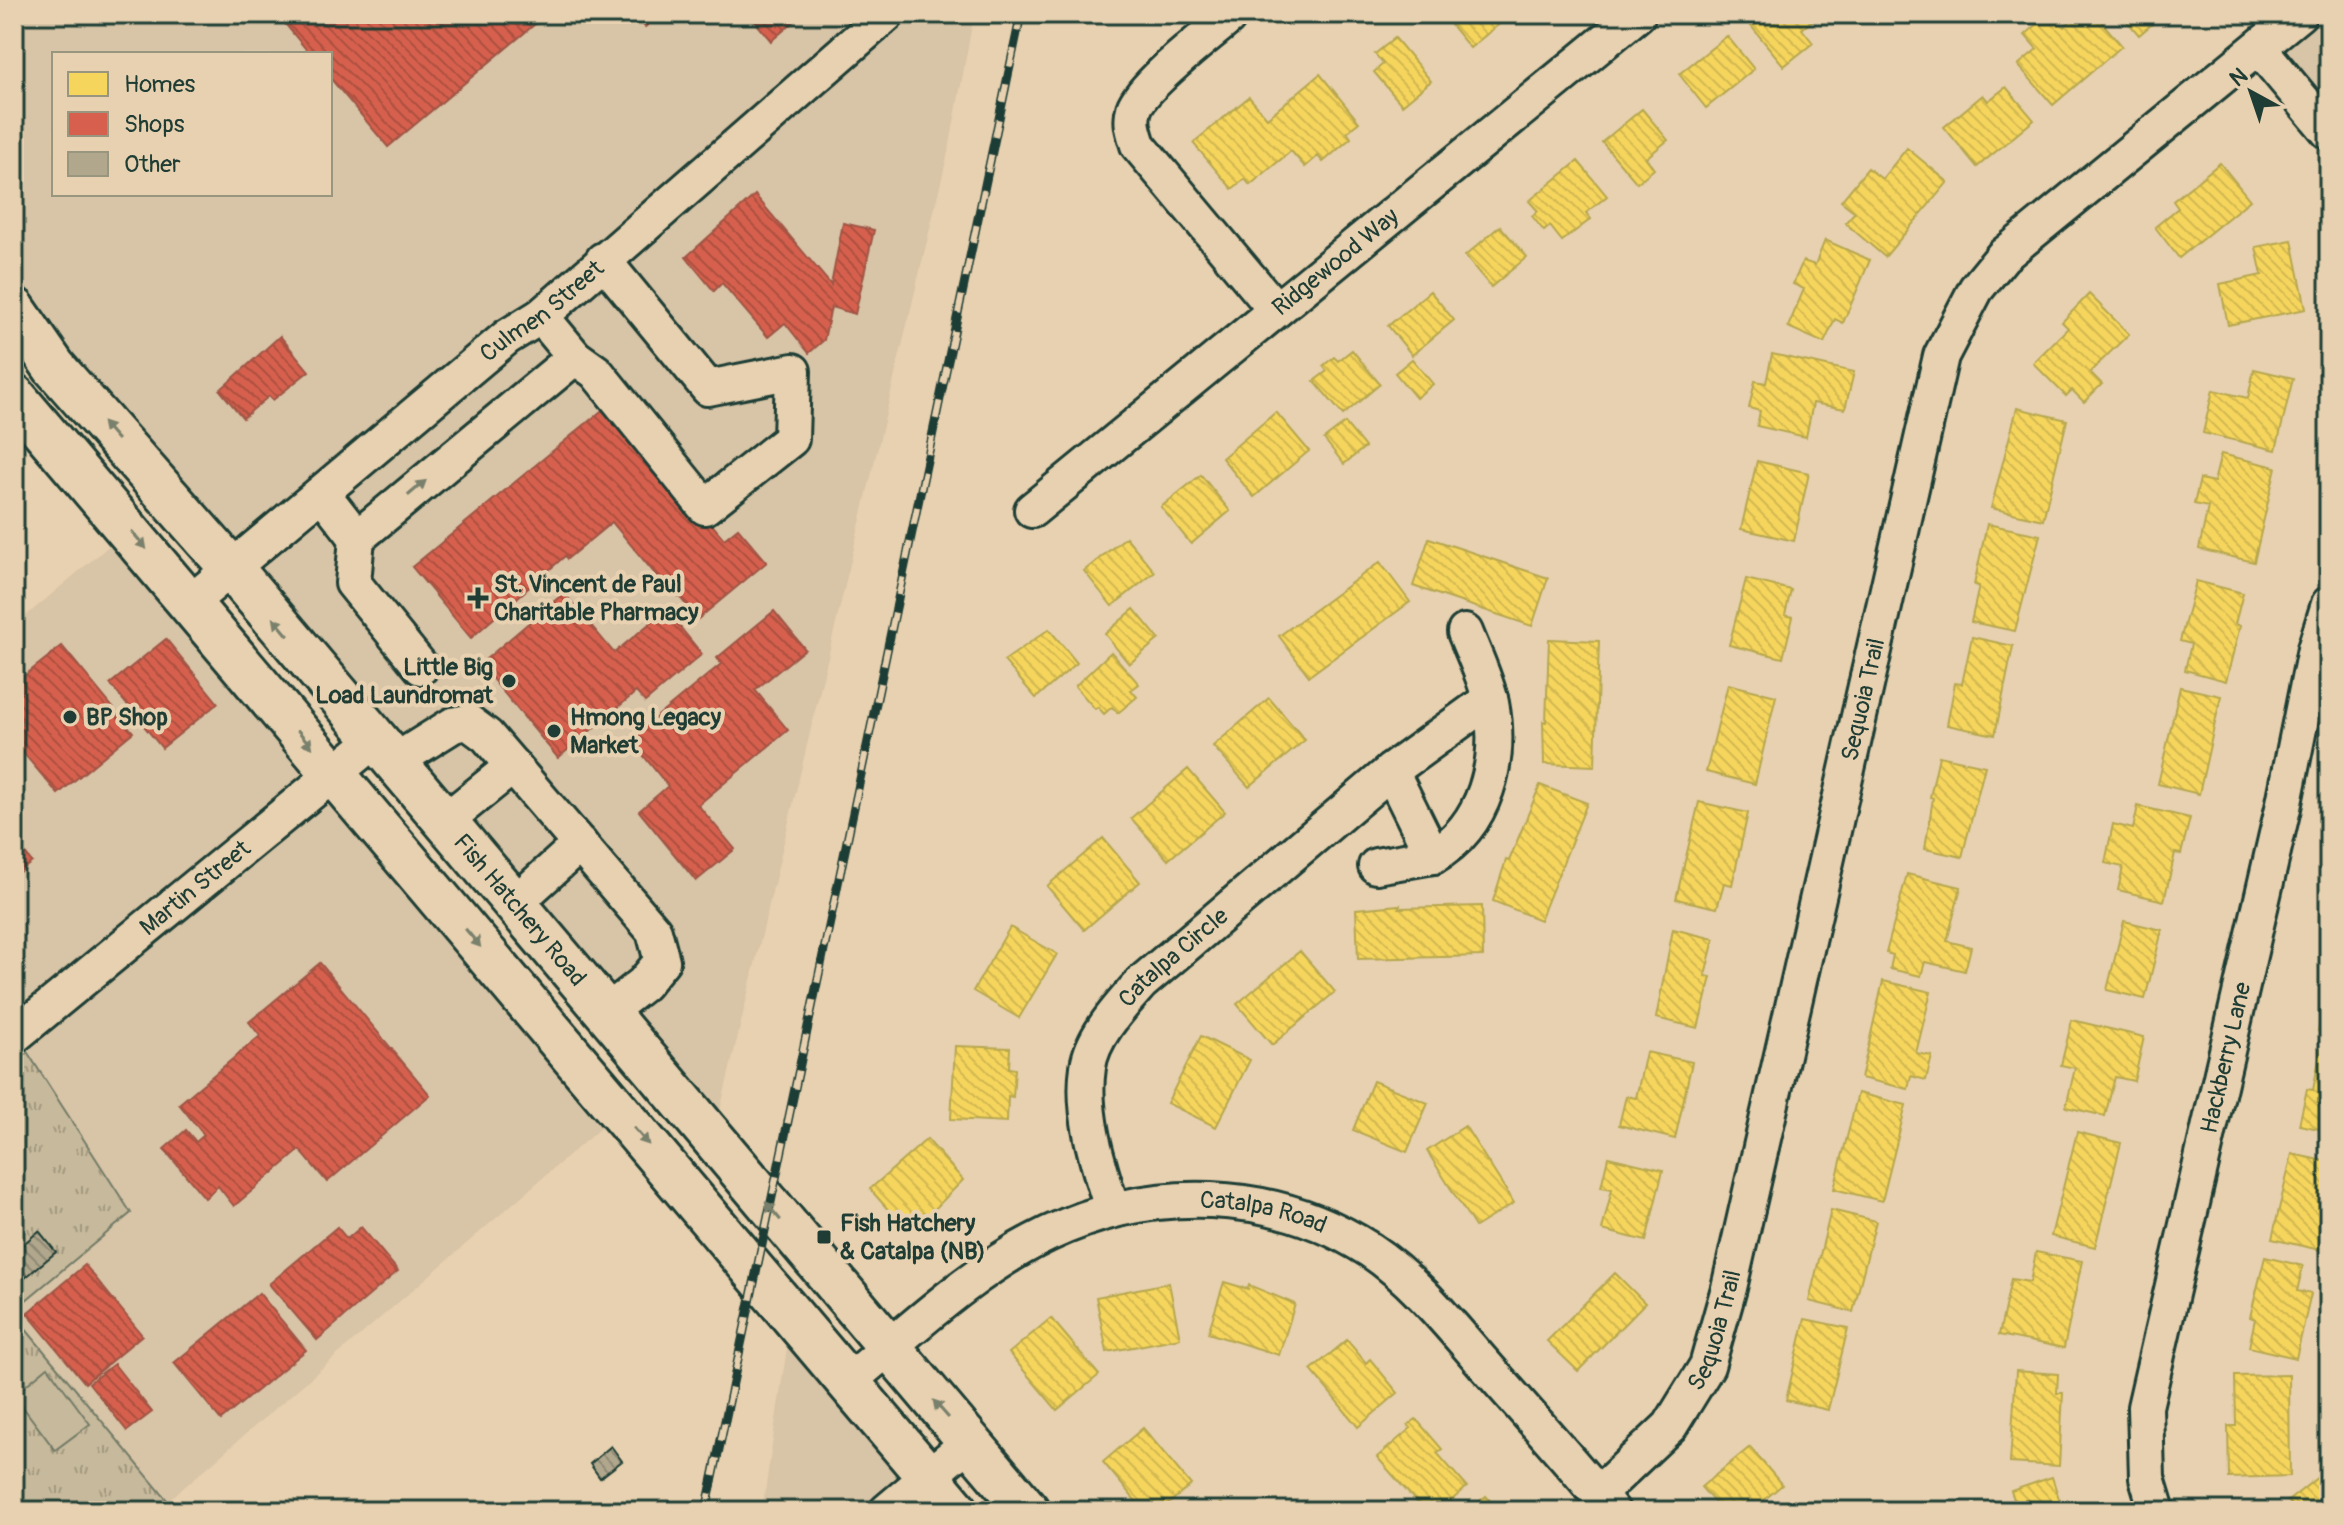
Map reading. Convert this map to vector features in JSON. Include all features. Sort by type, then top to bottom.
[{"type":"main road","name":"Fish Hatchery Road","points":[[14,309],[54,367],[232,569],[1028,1511]]},
{"type":"main road","points":[[14,396],[957,1511]]},
{"type":"street","name":"Culmen Street","points":[[191,602],[507,337],[541,316],[887,14]]},
{"type":"street","name":"Ridgewood Way","points":[[1032,510],[1638,14]]},
{"type":"street","name":"Sequoia Trail","points":[[1605,1502],[1670,1426],[1707,1366],[1732,1273],[1941,356],[1976,289],[2003,256],[2299,14]]},
{"type":"street","points":[[1228,18],[1156,82],[1135,105],[1131,123],[1138,145],[1276,310]]},
{"type":"street","points":[[2259,48],[2329,132]]},
{"type":"street","points":[[541,316],[575,357],[596,372],[705,507],[791,439],[793,371],[708,388],[603,260]]},
{"type":"street","points":[[357,538],[575,357]]},
{"type":"street","points":[[322,493],[357,538],[353,583],[421,667]]},
{"type":"street","name":"Hackberry Lane","points":[[2157,1511],[2147,1478],[2145,1407],[2280,823],[2315,649],[2329,604]]},
{"type":"street","points":[[1376,866],[1433,856],[1454,844],[1470,825],[1487,788],[1494,747],[1490,699],[1465,632]]},
{"type":"street","name":"Catalpa Circle","points":[[1112,1208],[1095,1155],[1088,1065],[1111,1019],[1141,983],[1391,771],[1490,699]]},
{"type":"street","name":"Martin Street","points":[[14,1036],[334,774],[385,751],[468,722],[487,736],[513,766]]},
{"type":"street","points":[[445,821],[513,766],[654,931],[662,961],[643,984],[606,1013]]},
{"type":"street","points":[[1391,771],[1433,856]]},
{"type":"street","points":[[514,904],[580,844]]},
{"type":"street","name":"Catalpa Road","points":[[849,1381],[1002,1261],[1046,1234],[1112,1208],[1161,1199],[1233,1200],[1306,1218],[1371,1251],[1428,1300],[1605,1502]]},
{"type":"street","points":[[887,1511],[969,1442]]},
{"type":"shaded area","points":[[14,14],[974,14],[950,144],[713,1140],[14,309]]},
{"type":"shaded area","points":[[2299,14],[2329,14],[2329,132],[2259,48]]},
{"type":"shaded area","points":[[129,529],[619,1112],[168,1501],[14,1315],[14,1310],[131,1213],[14,1032],[14,626]]},
{"type":"shaded area","points":[[2329,604],[2329,716],[2303,709]]},
{"type":"shaded area","points":[[792,1315],[957,1511],[762,1511]]},
{"type":"green space","points":[[26,1050],[131,1213],[14,1310],[14,1060]]},
{"type":"green space","points":[[14,1315],[168,1501],[156,1511],[14,1511]]},
{"type":"green space","points":[[48,1367],[90,1424],[55,1450],[14,1395]]},
{"type":"building: Homes","points":[[1450,14],[1500,14],[1504,20],[1470,48],[1445,18]]},
{"type":"building: Homes","points":[[1754,14],[1821,14],[1802,29],[1813,43],[1784,66],[1746,20]]},
{"type":"building: Homes","points":[[2049,14],[2064,27],[2078,14],[2095,14],[2122,46],[2053,105],[2018,65],[2037,49],[2025,35]]},
{"type":"building: Homes","points":[[2121,14],[2164,14],[2139,35]]},
{"type":"building: Homes","points":[[1727,36],[1754,69],[1706,108],[1679,74]]},
{"type":"building: Homes","points":[[1395,38],[1431,81],[1402,105],[1374,72],[1383,64],[1375,54]]},
{"type":"building: Homes","points":[[1320,74],[1359,122],[1347,132],[1351,138],[1323,162],[1318,156],[1305,167],[1291,151],[1250,185],[1245,179],[1232,189],[1193,143],[1249,97],[1267,118]]},
{"type":"building: Homes","points":[[2006,87],[2034,120],[1977,167],[1944,127],[1983,95],[1988,101]]},
{"type":"building: Homes","points":[[1642,109],[1668,140],[1646,158],[1654,169],[1637,183],[1602,142]]},
{"type":"building: Homes","points":[[1907,148],[1948,182],[1885,257],[1845,223],[1855,212],[1841,201],[1868,168],[1882,179]]},
{"type":"building: Homes","points":[[1578,161],[1607,196],[1586,213],[1591,219],[1562,241],[1550,226],[1544,231],[1532,216],[1538,211],[1529,201]]},
{"type":"building: Homes","points":[[2220,163],[2250,200],[2179,258],[2155,227],[2178,208],[2173,201]]},
{"type":"building: Homes","points":[[1500,226],[1527,257],[1491,287],[1465,256]]},
{"type":"building: Homes","points":[[1825,240],[1870,260],[1843,323],[1835,319],[1824,343],[1788,327],[1804,289],[1793,284],[1803,261],[1815,265]]},
{"type":"building: Homes","points":[[2292,240],[2306,309],[2228,325],[2220,284],[2262,275],[2256,247]]},
{"type":"building: Homes","points":[[1430,291],[1454,320],[1412,355],[1388,326]]},
{"type":"building: Homes","points":[[2089,294],[2129,334],[2090,372],[2102,384],[2084,402],[2072,390],[2066,396],[2033,363],[2068,328],[2062,322]]},
{"type":"building: Homes","points":[[1352,350],[1380,384],[1343,415],[1314,381],[1327,371],[1323,366],[1334,357],[1338,361]]},
{"type":"building: Homes","points":[[1772,354],[1854,372],[1845,409],[1813,403],[1806,437],[1757,426],[1760,411],[1749,408],[1755,381],[1766,383]]},
{"type":"building: Homes","points":[[1412,359],[1433,384],[1416,398],[1395,373]]},
{"type":"building: Homes","points":[[2254,369],[2293,378],[2276,450],[2203,433],[2213,390],[2248,398]]},
{"type":"building: Homes","points":[[2017,408],[2067,420],[2043,520],[1991,508]]},
{"type":"building: Homes","points":[[1276,412],[1309,451],[1254,497],[1222,458]]},
{"type":"building: Homes","points":[[1345,423],[1365,447],[1344,464],[1324,439]]},
{"type":"building: Homes","points":[[2221,454],[2276,467],[2254,562],[2199,549],[2208,507],[2194,504],[2200,479],[2214,482]]},
{"type":"building: Homes","points":[[1757,461],[1809,473],[1794,541],[1741,529]]},
{"type":"building: Homes","points":[[1201,475],[1230,511],[1191,544],[1161,507]]},
{"type":"building: Homes","points":[[1987,524],[2040,535],[2015,631],[1971,622],[1979,586],[1974,585]]},
{"type":"building: Homes","points":[[1126,537],[1155,572],[1112,606],[1084,571]]},
{"type":"building: Homes","points":[[1429,538],[1548,578],[1532,626],[1413,586]]},
{"type":"building: Homes","points":[[1380,562],[1410,602],[1309,676],[1279,636]]},
{"type":"building: Homes","points":[[1746,579],[1791,590],[1785,615],[1793,617],[1783,658],[1729,645]]},
{"type":"building: Homes","points":[[2196,581],[2243,593],[2235,624],[2240,626],[2226,681],[2185,670],[2191,644],[2180,641]]},
{"type":"building: Homes","points":[[1134,609],[1159,639],[1129,664],[1105,634]]},
{"type":"building: Homes","points":[[1049,629],[1077,663],[1036,698],[1004,661]]},
{"type":"building: Homes","points":[[1972,637],[2013,646],[1995,735],[1947,725],[1955,683],[1962,684]]},
{"type":"building: Homes","points":[[1549,639],[1599,641],[1595,766],[1544,764],[1543,721],[1546,722]]},
{"type":"building: Homes","points":[[1111,652],[1139,684],[1131,690],[1137,697],[1118,713],[1112,707],[1104,714],[1098,707],[1095,709],[1075,686]]},
{"type":"building: Homes","points":[[1728,684],[1776,696],[1755,784],[1706,772]]},
{"type":"building: Homes","points":[[2180,687],[2221,696],[2199,794],[2158,784]]},
{"type":"building: Homes","points":[[1269,698],[1305,740],[1249,787],[1213,746]]},
{"type":"building: Homes","points":[[1939,756],[1985,766],[1962,857],[1925,849],[1933,798],[1930,797]]},
{"type":"building: Homes","points":[[1188,769],[1225,812],[1168,860],[1131,818]]},
{"type":"building: Homes","points":[[1540,785],[1587,803],[1540,920],[1493,901],[1506,860],[1509,861]]},
{"type":"building: Homes","points":[[1699,802],[1748,813],[1732,885],[1724,883],[1717,908],[1676,899]]},
{"type":"building: Homes","points":[[2138,806],[2190,818],[2181,854],[2175,853],[2164,901],[2118,890],[2123,867],[2105,863],[2113,824],[2133,829]]},
{"type":"building: Homes","points":[[1103,838],[1140,882],[1084,930],[1047,886]]},
{"type":"building: Homes","points":[[1907,874],[1961,887],[1947,941],[1971,947],[1965,971],[1925,962],[1921,976],[1890,969],[1893,955],[1886,953]]},
{"type":"building: Homes","points":[[1400,905],[1399,908],[1482,906],[1483,956],[1358,959],[1356,909]]},
{"type":"building: Homes","points":[[2124,921],[2162,930],[2145,999],[2107,990]]},
{"type":"building: Homes","points":[[1010,927],[1057,954],[1019,1018],[973,991]]},
{"type":"building: Homes","points":[[1673,929],[1714,939],[1705,976],[1711,977],[1698,1028],[1656,1018]]},
{"type":"building: Homes","points":[[1300,951],[1335,992],[1272,1045],[1237,1004]]},
{"type":"building: Homes","points":[[1883,981],[1931,992],[1916,1053],[1932,1056],[1926,1080],[1911,1076],[1908,1089],[1861,1078]]},
{"type":"building: Homes","points":[[2329,986],[2329,1033],[2318,1031]]},
{"type":"building: Homes","points":[[2072,1020],[2144,1037],[2134,1081],[2115,1077],[2105,1116],[2066,1107],[2075,1068],[2061,1065]]},
{"type":"building: Homes","points":[[1201,1036],[1250,1060],[1216,1127],[1167,1103]]},
{"type":"building: Homes","points":[[955,1046],[1010,1048],[1009,1068],[1015,1069],[1013,1097],[1008,1096],[1007,1122],[951,1119]]},
{"type":"building: Homes","points":[[2321,1049],[2329,1050],[2329,1131],[2299,1125],[2307,1089],[2313,1090]]},
{"type":"building: Homes","points":[[1646,1052],[1692,1062],[1675,1139],[1619,1125],[1626,1096],[1636,1098]]},
{"type":"building: Homes","points":[[1373,1081],[1428,1103],[1407,1152],[1353,1130]]},
{"type":"building: Homes","points":[[1858,1093],[1906,1105],[1882,1201],[1834,1189]]},
{"type":"building: Homes","points":[[1465,1126],[1514,1203],[1475,1227],[1427,1151]]},
{"type":"building: Homes","points":[[2077,1132],[2121,1143],[2095,1247],[2051,1236]]},
{"type":"building: Homes","points":[[927,1139],[963,1180],[927,1217],[924,1213],[906,1230],[870,1189]]},
{"type":"building: Homes","points":[[2292,1154],[2329,1162],[2329,1212],[2320,1250],[2272,1239]]},
{"type":"building: Homes","points":[[1608,1157],[1663,1170],[1646,1241],[1602,1230],[1612,1189],[1601,1187]]},
{"type":"building: Homes","points":[[1831,1210],[1876,1221],[1853,1312],[1809,1301]]},
{"type":"building: Homes","points":[[2036,1252],[2082,1261],[2064,1348],[1999,1335],[2011,1279],[2030,1282]]},
{"type":"building: Homes","points":[[2265,1257],[2303,1266],[2297,1291],[2311,1294],[2296,1358],[2249,1347],[2255,1319],[2250,1317]]},
{"type":"building: Homes","points":[[1615,1273],[1645,1303],[1578,1371],[1547,1341]]},
{"type":"building: Homes","points":[[1224,1282],[1248,1289],[1249,1285],[1295,1304],[1279,1355],[1208,1333]]},
{"type":"building: Homes","points":[[1169,1283],[1180,1338],[1107,1352],[1096,1297]]},
{"type":"building: Homes","points":[[1051,1318],[1099,1375],[1057,1410],[1009,1353]]},
{"type":"building: Homes","points":[[1805,1319],[1848,1328],[1828,1410],[1786,1400]]},
{"type":"building: Homes","points":[[1347,1340],[1366,1363],[1370,1359],[1398,1393],[1358,1427],[1311,1370]]},
{"type":"building: Homes","points":[[2016,1371],[2058,1374],[2057,1393],[2063,1393],[2059,1466],[2010,1463]]},
{"type":"building: Homes","points":[[2289,1375],[2290,1476],[2229,1478],[2228,1426],[2236,1426],[2235,1376]]},
{"type":"building: Homes","points":[[1416,1419],[1442,1449],[1437,1453],[1467,1487],[1439,1511],[1424,1511],[1377,1457],[1411,1428],[1408,1425]]},
{"type":"building: Homes","points":[[1143,1428],[1191,1485],[1160,1511],[1144,1511],[1103,1462]]},
{"type":"building: Homes","points":[[1750,1447],[1782,1485],[1751,1511],[1722,1511],[1701,1487]]},
{"type":"building: Homes","points":[[2323,1473],[2329,1480],[2329,1511],[2296,1511],[2288,1501]]},
{"type":"building: Homes","points":[[2052,1477],[2063,1511],[2018,1511],[2011,1491]]},
{"type":"building: Homes","points":[[1486,1496],[1499,1511],[1468,1511]]},
{"type":"building: Homes","points":[[1221,1503],[1228,1511],[1212,1511]]},
{"type":"building: Shops","points":[[277,14],[547,14],[388,147],[332,80],[332,52],[308,52]]},
{"type":"building: Shops","points":[[634,14],[661,14],[645,27]]},
{"type":"building: Shops","points":[[749,14],[803,14],[771,41]]},
{"type":"building: Shops","points":[[755,195],[831,285],[843,223],[874,230],[855,314],[831,307],[824,340],[809,353],[785,323],[768,337],[722,283],[714,291],[686,257]]},
{"type":"building: Shops","points":[[280,336],[309,371],[273,400],[269,396],[243,418],[220,390]]},
{"type":"building: Shops","points":[[611,403],[724,539],[738,528],[767,562],[698,619],[673,589],[670,592],[612,522],[567,559],[565,556],[471,638],[412,567]]},
{"type":"building: Shops","points":[[564,593],[614,653],[666,610],[702,654],[645,702],[636,692],[558,758],[480,664]]},
{"type":"building: Shops","points":[[774,611],[805,649],[755,690],[788,730],[698,805],[735,849],[696,881],[639,811],[668,786],[630,739],[721,664],[717,658]]},
{"type":"building: Shops","points":[[166,639],[218,703],[162,748],[110,684]]},
{"type":"building: Shops","name":"BP Shop","points":[[62,646],[133,732],[58,794],[14,742],[14,729],[23,723],[14,712],[14,684]]},
{"type":"building: Shops","points":[[14,840],[32,862],[14,876]]},
{"type":"building: Shops","points":[[320,963],[430,1095],[327,1182],[300,1150],[234,1206],[218,1186],[205,1198],[164,1149],[186,1130],[196,1142],[204,1135],[179,1104],[260,1036],[249,1022]]},
{"type":"building: Shops","points":[[337,1227],[347,1239],[361,1227],[398,1271],[317,1340],[269,1284]]},
{"type":"building: Shops","points":[[85,1265],[142,1335],[85,1383],[27,1313]]},
{"type":"building: Shops","points":[[259,1293],[306,1350],[221,1420],[174,1363]]},
{"type":"building: Shops","points":[[114,1364],[152,1412],[127,1431],[89,1383]]},
{"type":"building: Other","points":[[39,1231],[56,1252],[14,1287],[14,1252]]},
{"type":"building: Other","points":[[611,1446],[622,1461],[600,1478],[590,1464]]},
{"type":"railway","points":[[706,1511],[1021,14]]},
{"type":"place","name":"St. Vincent de Paul Charitable Pharmacy","points":[[478,598]]},
{"type":"place","name":"Little Big Load Laundromat","points":[[509,681]]},
{"type":"place","name":"BP Shop","points":[[70,717]]},
{"type":"place","name":"Hmong Legacy Market","points":[[554,731]]},
{"type":"place","name":"Fish Hatchery & Catalpa (NB)","points":[[824,1237]]}]
